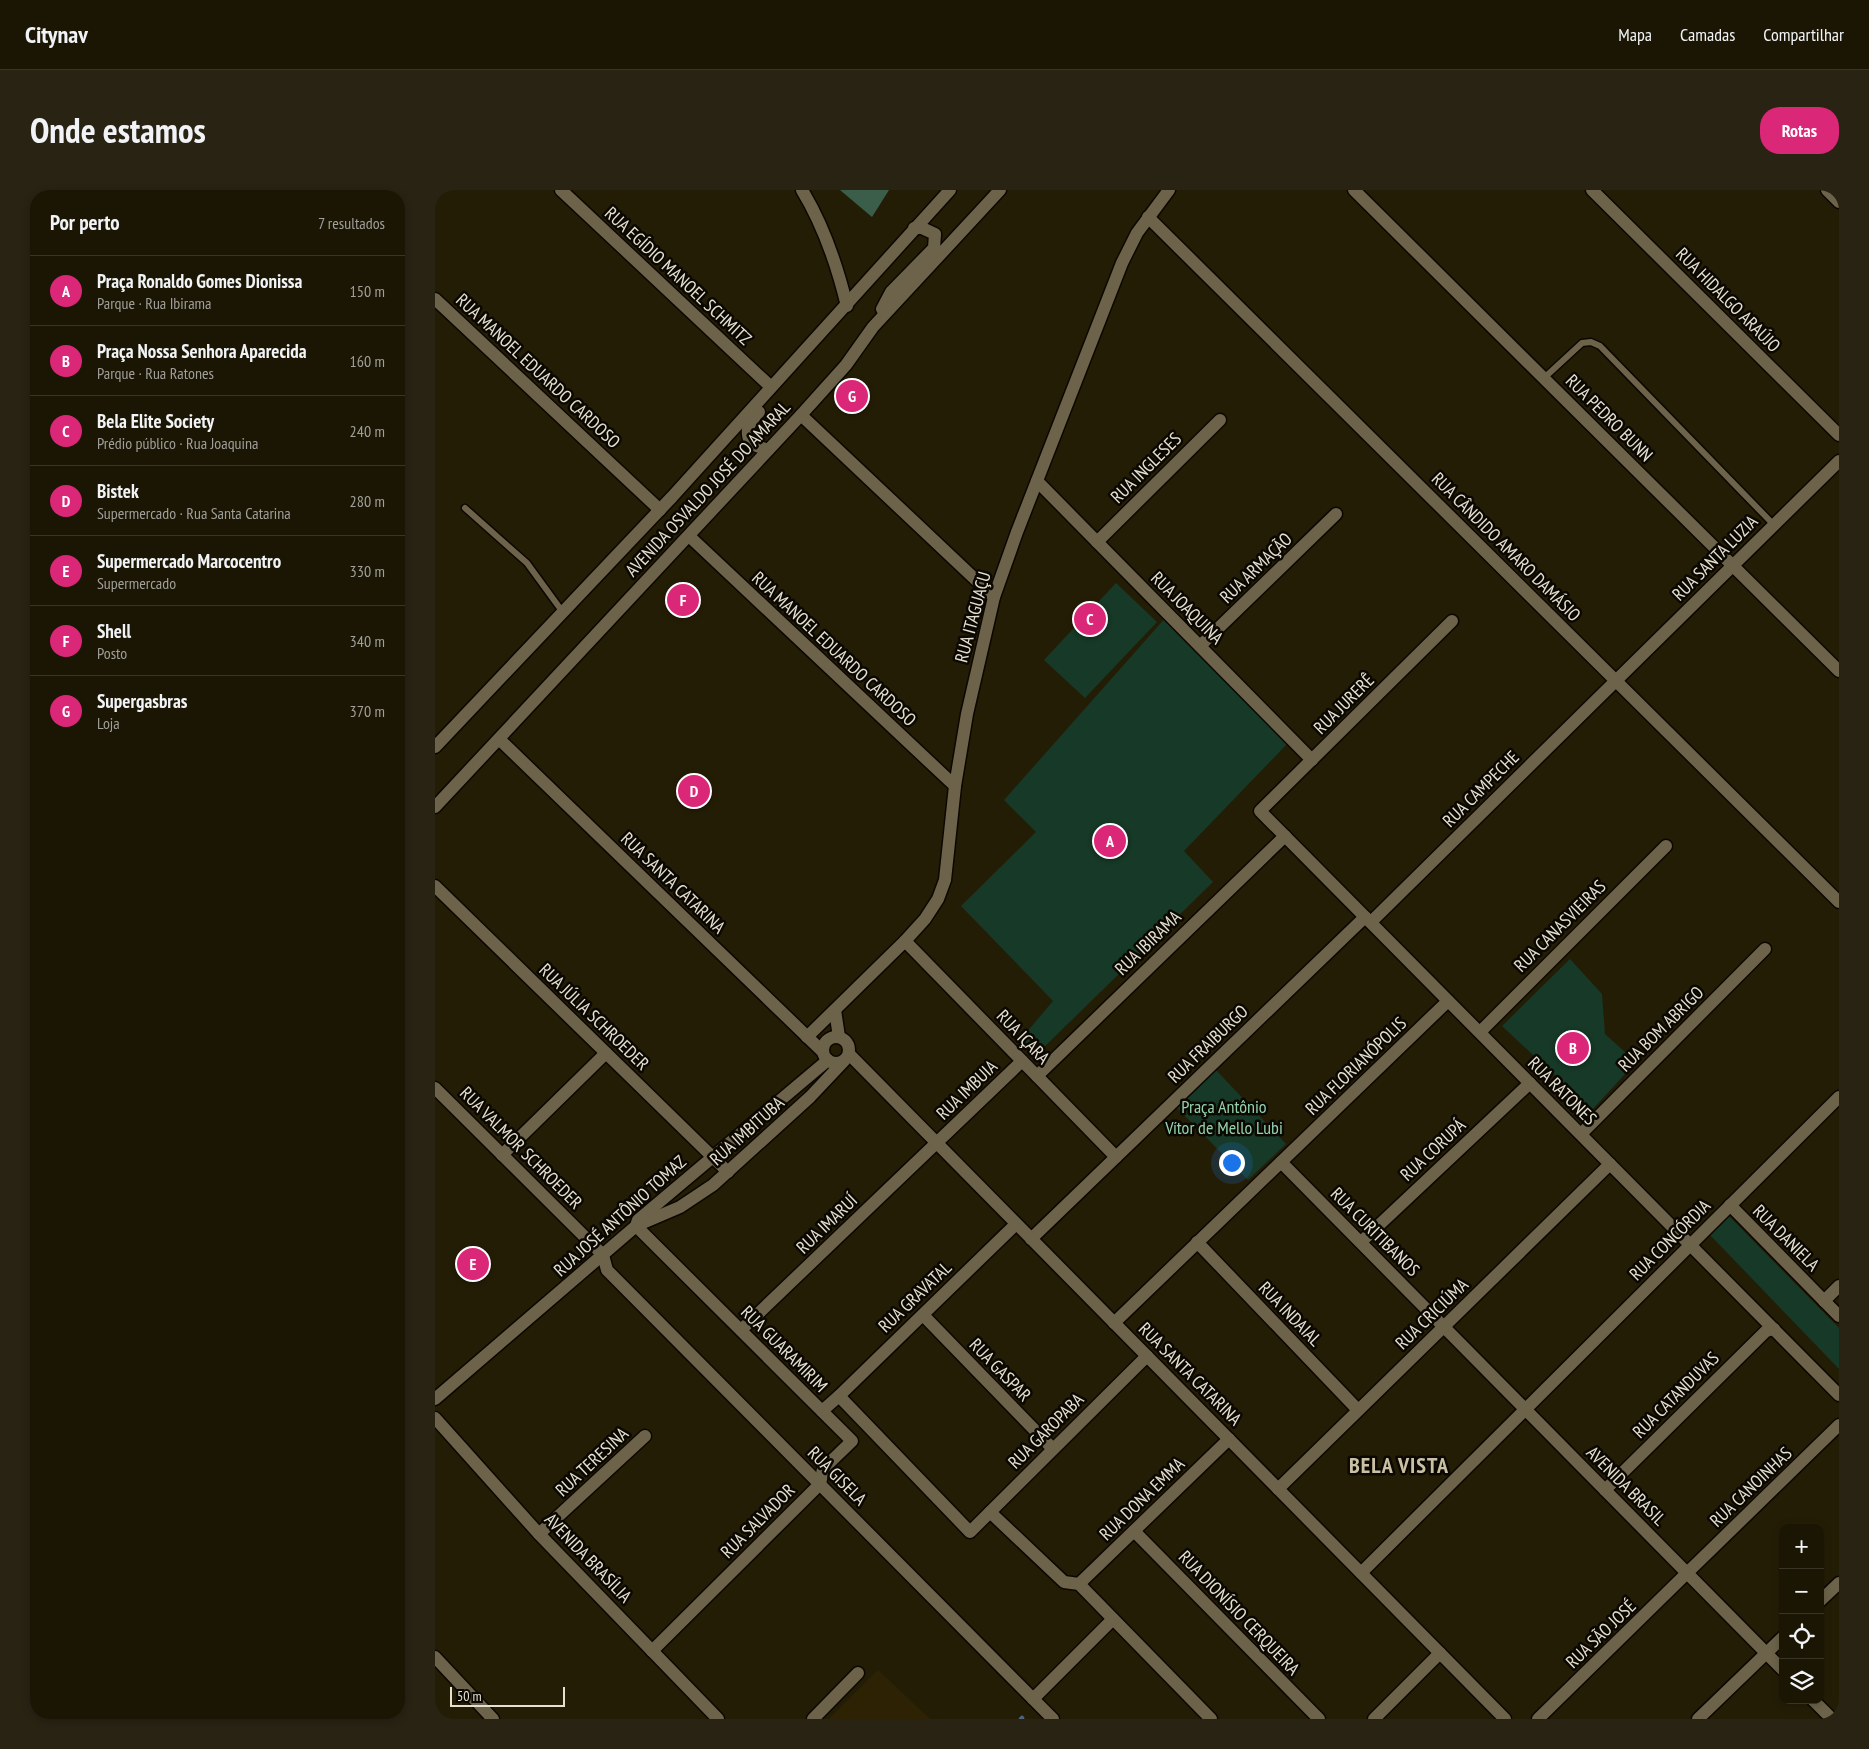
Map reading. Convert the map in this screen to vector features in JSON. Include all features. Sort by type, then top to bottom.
[{"type":"street","name":"RUA EGÍDIO MANOEL SCHMITZ","points":[[561,190],[771,387]]},
{"type":"street","points":[[802,190],[826,237],[847,306]]},
{"type":"street","name":"AVENIDA OSVALDO JOSÉ DO AMARAL","points":[[435,747],[562,611],[660,510],[847,306],[914,228],[950,190]]},
{"type":"street","name":"AVENIDA OSVALDO JOSÉ DO AMARAL","points":[[435,807],[801,415],[846,365],[873,326],[1000,190]]},
{"type":"street","name":"RUA ITAGUAÇU","points":[[807,1037],[905,942],[931,910],[945,880],[955,786],[967,714],[994,597],[1122,262],[1148,217],[1169,190]]},
{"type":"street","name":"RUA PEDRO BUNN","points":[[1354,190],[1839,671]]},
{"type":"street","name":"RUA HIDALGO ARAÚJO","points":[[1592,190],[1839,435]]},
{"type":"street","points":[[1827,190],[1839,202]]},
{"type":"street","name":"RUA CÂNDIDO AMARO DAMÁSIO","points":[[1148,217],[1839,902]]},
{"type":"street","points":[[873,326],[891,292],[934,248],[935,234],[922,228],[914,228]]},
{"type":"street","name":"RUA MANOEL EDUARDO CARDOSO","points":[[435,299],[660,510]]},
{"type":"street","points":[[768,450],[751,444],[747,435],[748,424],[781,388],[797,360]]},
{"type":"street","points":[[801,415],[994,597]]},
{"type":"street","name":"RUA INGLESES","points":[[1097,542],[1220,420]]},
{"type":"street","name":"RUA SANTA LUZIA","points":[[1616,680],[1839,461]]},
{"type":"street","name":"RUA JOAQUINA","points":[[1037,481],[1312,760]]},
{"type":"street","name":"RUA ARMAÇÃO","points":[[1201,646],[1335,514]]},
{"type":"street","name":"RUA MANOEL EDUARDO CARDOSO","points":[[689,536],[955,786]]},
{"type":"street","name":"RUA JURERÊ","points":[[1261,811],[1452,621]]},
{"type":"street","name":"RUA CAMPECHE","points":[[1368,919],[1616,680]]},
{"type":"street","name":"RUA SANTA CATARINA","points":[[499,739],[825,1056]]},
{"type":"street","points":[[435,792],[450,790]]},
{"type":"street","name":"RUA RATONES","points":[[1261,811],[1839,1395]]},
{"type":"street","name":"RUA IBIRAMA","points":[[1037,1076],[1285,836]]},
{"type":"street","name":"RUA CANASVIEIRAS","points":[[1480,1032],[1665,846]]},
{"type":"street","name":"RUA JÚLIA SCHROEDER","points":[[435,886],[728,1172]]},
{"type":"street","name":"RUA FRAIBURGO","points":[[1031,1239],[1368,919]]},
{"type":"street","name":"RUA IÇARA","points":[[905,942],[1116,1157]]},
{"type":"street","name":"RUA BOM ABRIGO","points":[[1581,1134],[1765,949]]},
{"type":"street","name":"RUA FLORIANÓPOLIS","points":[[1114,1323],[1448,1001]]},
{"type":"street","points":[[835,1010],[839,1036],[848,1043],[846,1058],[835,1063],[825,1056],[827,1040],[839,1036]]},
{"type":"street","points":[[502,1155],[606,1053]]},
{"type":"street","name":"RUA JOSÉ ANTÔNIO TOMAZ","points":[[435,1398],[636,1226],[638,1220],[713,1157],[825,1056]]},
{"type":"street","name":"RUA SANTA CATARINA","points":[[846,1058],[937,1143],[1505,1719]]},
{"type":"street","name":"RUA IMBITUBA","points":[[636,1226],[687,1203],[728,1172],[810,1097],[846,1058]]},
{"type":"street","name":"RUA IMBUIA","points":[[937,1143],[1022,1062]]},
{"type":"street","name":"RUA CORUPÁ","points":[[1361,1242],[1530,1083]]},
{"type":"street","name":"RUA VALMOR SCHROEDER","points":[[435,1088],[603,1254]]},
{"type":"street","name":"RUA CONCÓRDIA","points":[[1361,1573],[1839,1097]]},
{"type":"street","name":"RUA IMARUÍ","points":[[741,1330],[937,1143]]},
{"type":"street","name":"RUA CURITIBANOS","points":[[1281,1162],[1444,1326]]},
{"type":"street","name":"RUA CRICIÚMA","points":[[1278,1489],[1610,1164]]},
{"type":"street","name":"RUA DANIELA","points":[[1730,1205],[1839,1316]]},
{"type":"street","name":"RUA GRAVATAL","points":[[839,1396],[1017,1224]]},
{"type":"street","name":"RUA GUARAMIRIM","points":[[636,1226],[822,1412],[839,1396],[970,1532]]},
{"type":"street","name":"RUA INDAIAL","points":[[1197,1242],[1358,1410]]},
{"type":"street","name":"RUA GISELA","points":[[603,1254],[607,1270],[1053,1719]]},
{"type":"street","points":[[1824,1301],[1839,1286]]},
{"type":"street","name":"RUA GASPAR","points":[[923,1315],[1053,1449]]},
{"type":"street","name":"AVENIDA BRASIL","points":[[1444,1326],[1779,1666]]},
{"type":"street","name":"RUA CATANDUVAS","points":[[1605,1490],[1766,1331],[1774,1329]]},
{"type":"street","name":"RUA GAROPABA","points":[[970,1532],[1147,1356]]},
{"type":"street","name":"RUA SALVADOR","points":[[652,1651],[820,1484],[823,1469],[852,1441],[822,1412]]},
{"type":"street","name":"AVENIDA BRASÍLIA","points":[[435,1418],[539,1534],[718,1719]]},
{"type":"street","name":"RUA CANOINHAS","points":[[1687,1573],[1839,1425]]},
{"type":"street","name":"RUA TERESINA","points":[[539,1534],[645,1436]]},
{"type":"street","name":"RUA DONA EMMA","points":[[1079,1584],[1229,1439]]},
{"type":"street","points":[[990,1512],[1064,1582],[1079,1584],[1211,1719]]},
{"type":"street","name":"RUA DIONÍSIO CERQUEIRA","points":[[1134,1531],[1319,1719]]},
{"type":"street","name":"RUA SÃO JOSÉ","points":[[1538,1719],[1687,1573]]},
{"type":"street","points":[[1824,1597],[1839,1583]]},
{"type":"street","points":[[1033,1699],[1113,1619]]},
{"type":"street","points":[[1698,1719],[1779,1641]]},
{"type":"street","points":[[1374,1719],[1441,1653]]},
{"type":"street","points":[[435,1657],[493,1719]]},
{"type":"street","points":[[813,1719],[858,1673]]},
{"type":"street","points":[[1817,1704],[1832,1719]]},
{"type":"lane","points":[[1544,378],[1582,343],[1591,342],[1600,346],[1774,525]]},
{"type":"lane","points":[[465,508],[527,563],[562,611]]},
{"type":"shaded area","points":[[878,1670],[930,1719],[829,1719]]},
{"type":"green space","points":[[840,190],[889,190],[872,217]]},
{"type":"green space","points":[[1116,583],[1157,622],[1085,698],[1044,660]]},
{"type":"green space","points":[[1167,616],[1287,744],[1184,851],[1213,882],[1035,1056],[1020,1040],[1053,1001],[961,906],[1036,832],[1004,800]]},
{"type":"green space","points":[[1570,959],[1602,994],[1605,1034],[1636,1062],[1592,1110],[1502,1026]]},
{"type":"green space","name":"Praça Antônio Vítor de Mello Lubi","points":[[1216,1070],[1286,1144],[1248,1180],[1177,1108]]},
{"type":"green space","points":[[1728,1215],[1839,1328],[1839,1369],[1710,1235]]},
{"type":"place","name":"Supergasbras","points":[[852,396]]},
{"type":"place","name":"Shell","points":[[683,600]]},
{"type":"place","name":"Bela Elite Society","points":[[1090,619]]},
{"type":"place","name":"Bistek","points":[[694,791]]},
{"type":"place","name":"Praça Ronaldo Gomes Dionissa","points":[[1110,841]]},
{"type":"place","name":"Praça Nossa Senhora Aparecida","points":[[1573,1048]]},
{"type":"place","name":"Supermercado Marcocentro","points":[[473,1264]]},
{"type":"district","name":"BELA VISTA","points":[[1399,1465]]}]
